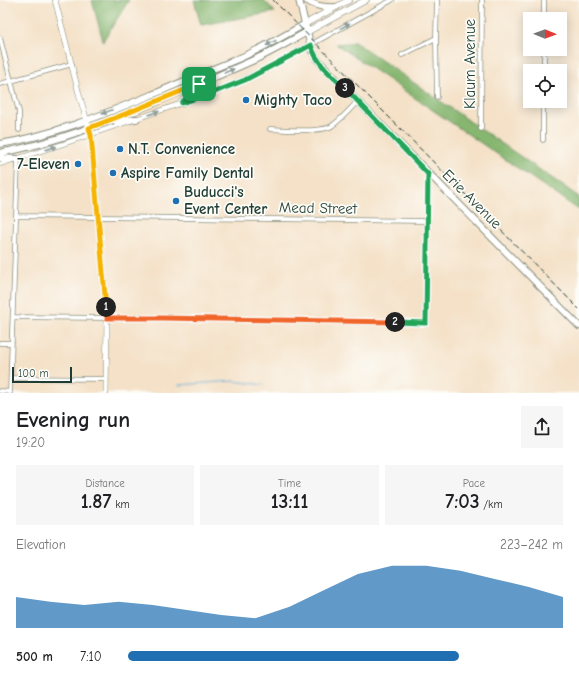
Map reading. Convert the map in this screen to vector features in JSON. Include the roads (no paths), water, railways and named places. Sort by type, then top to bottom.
[{"type":"main road","name":"Erie Avenue","points":[[299,0],[312,52],[316,58],[428,174],[579,326]]},
{"type":"main road","points":[[306,0],[316,6],[336,7]]},
{"type":"main road","points":[[0,144],[33,138],[87,120],[241,58],[349,0]]},
{"type":"main road","points":[[0,153],[47,142],[89,128],[199,84],[258,58],[366,0]]},
{"type":"main road","points":[[182,103],[199,84]]},
{"type":"main road","points":[[104,122],[136,119]]},
{"type":"main road","points":[[0,158],[18,159]]},
{"type":"street","points":[[55,0],[91,135],[107,318],[106,393]]},
{"type":"street","points":[[0,164],[91,135],[245,80],[392,0]]},
{"type":"street","points":[[437,0],[437,97]]},
{"type":"street","name":"Klaum Avenue","points":[[482,0],[482,129]]},
{"type":"street","points":[[544,0],[544,12]]},
{"type":"street","points":[[0,38],[19,112],[19,130]]},
{"type":"street","points":[[402,55],[436,38]]},
{"type":"street","points":[[0,84],[72,64]]},
{"type":"street","points":[[270,130],[316,130],[327,128],[358,101]]},
{"type":"street","points":[[543,108],[543,140]]},
{"type":"street","points":[[0,391],[10,392],[18,159]]},
{"type":"street","points":[[13,317],[178,318],[426,323],[428,174]]},
{"type":"street","name":"Mead Street","points":[[16,216],[428,221]]},
{"type":"street","points":[[0,343],[12,343]]},
{"type":"street","points":[[11,378],[106,379]]},
{"type":"waterway","points":[[179,385],[233,381],[264,385]]},
{"type":"railway","points":[[273,0],[579,309]]},
{"type":"place","name":"Mighty Taco","points":[[246,100]]},
{"type":"place","name":"N.T. Convenience","points":[[120,149]]},
{"type":"place","name":"7-Eleven","points":[[78,164]]},
{"type":"place","name":"Aspire Family Dental","points":[[113,173]]},
{"type":"place","name":"Buducci's Event Center","points":[[176,201]]}]
